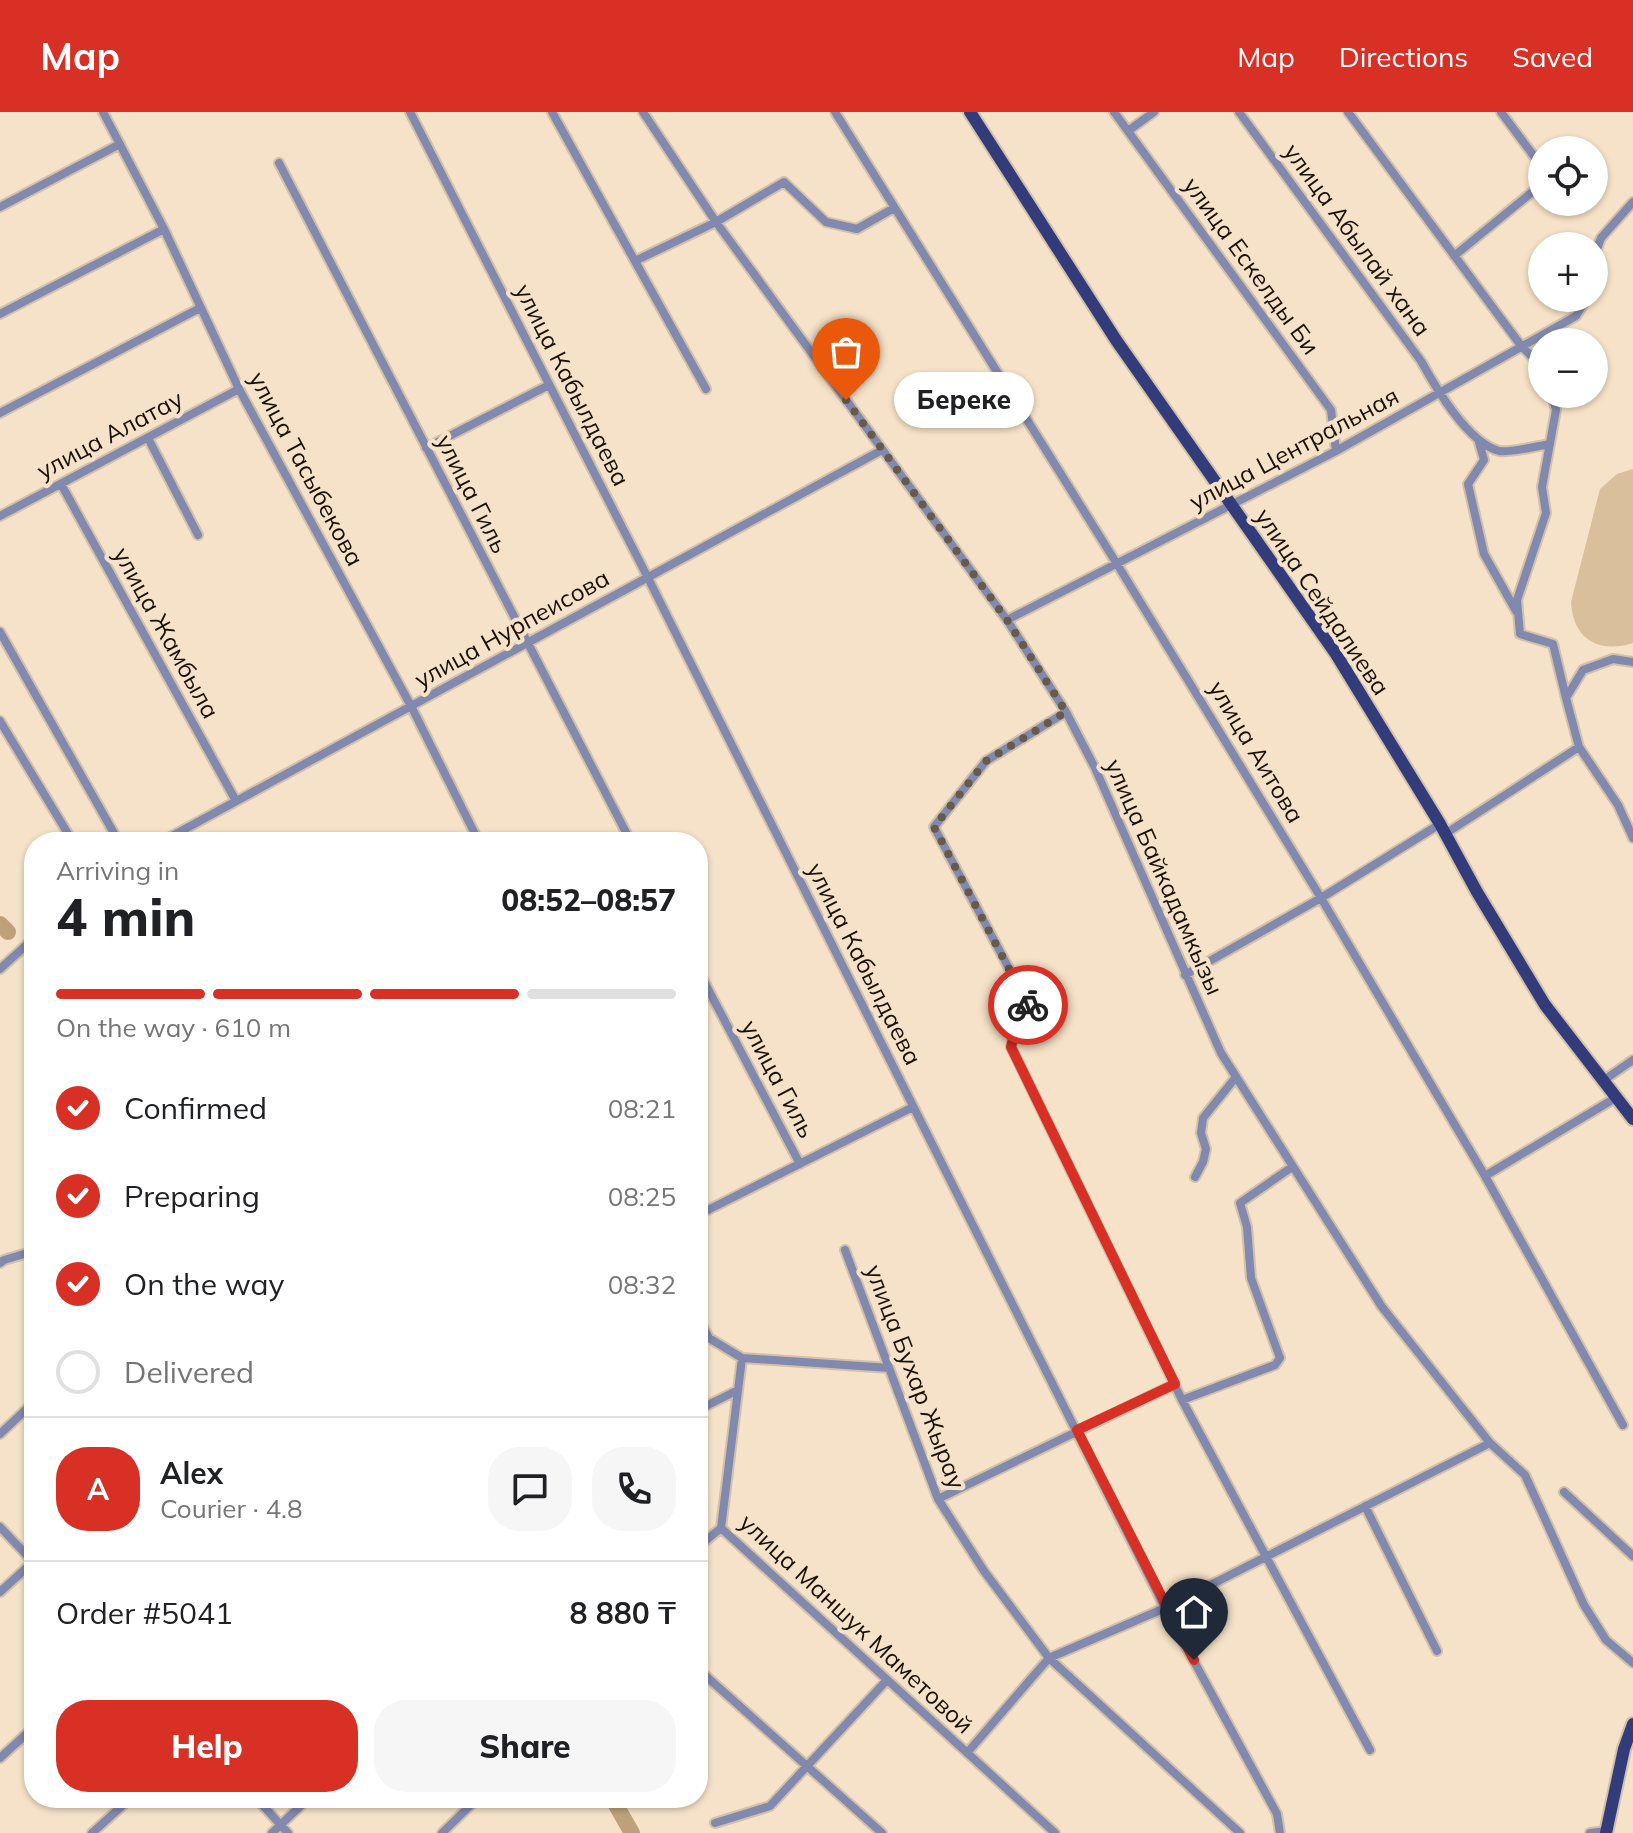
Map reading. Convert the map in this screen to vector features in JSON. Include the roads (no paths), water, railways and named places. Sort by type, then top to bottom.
[{"type":"main road","name":"улица Сейдалиева","points":[[970,112],[1116,340],[1230,507],[1336,654],[1443,829],[1545,1005],[1633,1119]]},
{"type":"main road","points":[[1606,1832],[1624,1749],[1633,1724]]},
{"type":"street","name":"улица Тасыбекова","points":[[103,112],[164,229],[239,389],[411,706],[474,832]]},
{"type":"street","name":"улица Кабылдаева","points":[[410,112],[648,578],[1165,1608],[1277,1814],[1280,1833]]},
{"type":"street","points":[[552,112],[706,389]]},
{"type":"street","name":"улица Байкадамкызы","points":[[643,112],[716,222],[1007,620],[1066,712],[1095,768],[1221,1053],[1382,1307],[1490,1443],[1525,1475],[1584,1605],[1606,1640],[1633,1663]]},
{"type":"street","name":"улица Аитова","points":[[835,112],[1321,898],[1485,1176],[1623,1425]]},
{"type":"street","name":"улица Ескелды Би","points":[[1114,112],[1331,410],[1336,451]]},
{"type":"street","points":[[1128,131],[1154,112]]},
{"type":"street","name":"улица Абылай хана","points":[[1239,112],[1421,361],[1439,394],[1478,439]]},
{"type":"street","points":[[1348,112],[1528,353]]},
{"type":"street","points":[[1501,112],[1528,148]]},
{"type":"street","points":[[0,207],[120,144]]},
{"type":"street","name":"улица Гиль","points":[[279,163],[626,832]]},
{"type":"street","points":[[635,261],[716,222],[784,182],[826,222],[841,226],[857,229],[894,208]]},
{"type":"street","points":[[1454,256],[1528,195]]},
{"type":"street","points":[[1606,232],[1633,202]]},
{"type":"street","points":[[0,314],[164,229]]},
{"type":"street","points":[[0,413],[200,308]]},
{"type":"street","name":"улица Центральная","points":[[1007,620],[1336,451],[1578,312]]},
{"type":"street","points":[[426,448],[549,385]]},
{"type":"street","name":"улица Алатау","points":[[0,516],[239,389]]},
{"type":"street","points":[[1556,408],[1542,487],[1546,513],[1517,600],[1520,634],[1553,644],[1579,747],[1618,805],[1633,838]]},
{"type":"street","points":[[148,438],[198,535]]},
{"type":"street","points":[[1478,439],[1500,451],[1550,444]]},
{"type":"street","points":[[1478,439],[1484,460],[1468,484],[1484,554],[1518,615]]},
{"type":"street","name":"улица Нурпеисова","points":[[179,832],[882,450]]},
{"type":"street","name":"улица Жамбыла","points":[[61,484],[236,801]]},
{"type":"street","points":[[0,632],[113,832]]},
{"type":"street","points":[[1566,698],[1583,670],[1613,659],[1633,662]]},
{"type":"street","points":[[1066,712],[986,761],[934,827],[1031,1010],[1029,1025],[1014,1035],[1011,1047],[1182,1400],[1370,1750]]},
{"type":"street","points":[[0,721],[67,832]]},
{"type":"street","points":[[1185,975],[1443,829],[1579,747]]},
{"type":"street","points":[[0,969],[24,947]]},
{"type":"street","name":"улица Гиль","points":[[708,989],[800,1164]]},
{"type":"street","points":[[1604,1080],[1633,1060]]},
{"type":"street","points":[[1195,1177],[1206,1149],[1201,1133],[1203,1118],[1236,1077]]},
{"type":"street","points":[[1485,1176],[1617,1097]]},
{"type":"street","points":[[708,1210],[913,1107]]},
{"type":"street","points":[[1182,1400],[1275,1365],[1280,1358],[1251,1278],[1247,1227],[1240,1203],[1292,1167]]},
{"type":"street","name":"улица Бухар Жырау","points":[[845,1250],[938,1499],[984,1571],[1049,1658],[1240,1833]]},
{"type":"street","points":[[0,1263],[24,1256]]},
{"type":"street","points":[[708,1336],[742,1358],[889,1368]]},
{"type":"street","name":"улица Маншук Маметовой","points":[[742,1358],[721,1528],[1055,1833]]},
{"type":"street","points":[[938,1499],[1175,1384]]},
{"type":"street","points":[[708,1405],[738,1390]]},
{"type":"street","points":[[0,1434],[24,1411]]},
{"type":"street","points":[[967,1753],[1049,1658],[1165,1608],[1490,1443]]},
{"type":"street","points":[[1564,1492],[1633,1556]]},
{"type":"street","points":[[1365,1506],[1437,1651]]},
{"type":"street","points":[[0,1527],[24,1552]]},
{"type":"street","points":[[708,1541],[721,1528]]},
{"type":"street","points":[[0,1592],[24,1571]]},
{"type":"street","points":[[708,1678],[882,1833]]},
{"type":"street","points":[[715,1823],[770,1806],[887,1680]]},
{"type":"street","points":[[0,1758],[24,1736]]},
{"type":"street","points":[[92,1833],[120,1808]]},
{"type":"street","points":[[265,1808],[288,1833]]},
{"type":"street","points":[[272,1833],[299,1808]]},
{"type":"street","points":[[442,1833],[468,1808]]},
{"type":"street","points":[[1590,1833],[1606,1832]]},
{"type":"waterway","points":[[0,924],[8,932]]},
{"type":"waterway","points":[[618,1808],[632,1833]]},
{"type":"place","name":"Береке","points":[[846,400]]}]
